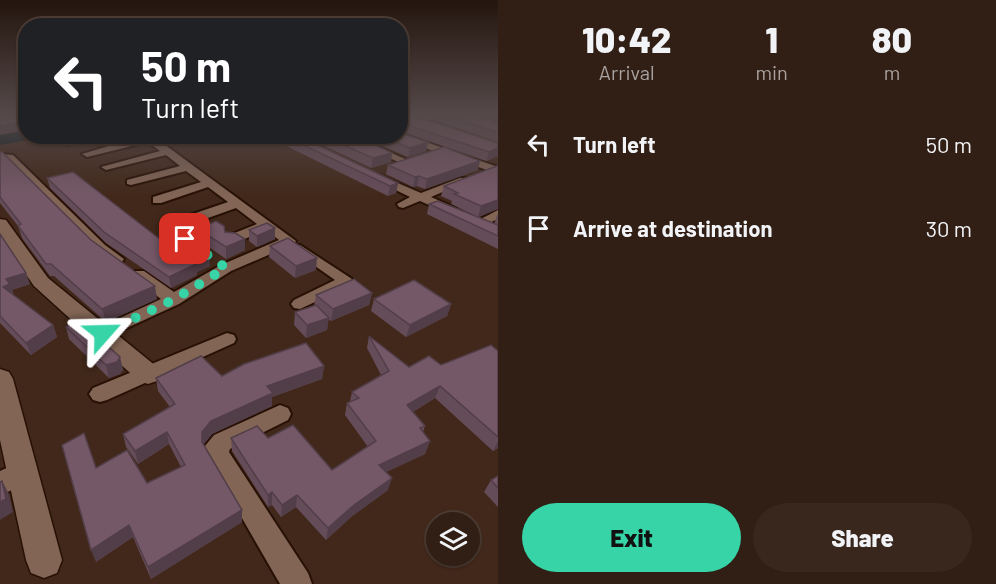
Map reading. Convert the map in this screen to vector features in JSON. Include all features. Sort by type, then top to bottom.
[{"type":"street","points":[[415,141],[496,170]]},
{"type":"street","points":[[87,154],[124,144]]},
{"type":"street","points":[[156,144],[344,279],[341,284],[300,304]]},
{"type":"street","points":[[368,144],[416,160]]},
{"type":"street","points":[[443,151],[369,174],[498,233]]},
{"type":"street","points":[[106,167],[167,152]]},
{"type":"street","points":[[0,157],[9,157],[100,248],[173,300]]},
{"type":"street","points":[[131,182],[187,167]]},
{"type":"street","points":[[403,204],[418,196],[496,170]]},
{"type":"street","points":[[157,200],[210,183]]},
{"type":"street","points":[[189,220],[237,203]]},
{"type":"street","points":[[468,219],[498,214]]},
{"type":"street","points":[[0,224],[41,282],[148,374]]},
{"type":"street","points":[[232,239],[267,225]]},
{"type":"street","points":[[103,333],[173,300],[226,268],[289,241]]},
{"type":"street","points":[[210,257],[226,268]]},
{"type":"street","points":[[100,394],[227,339]]},
{"type":"street","points":[[1,385],[11,478],[44,560]]},
{"type":"street","points":[[280,414],[222,442],[218,446],[217,454],[297,584]]},
{"type":"building","points":[[408,141],[428,142],[410,148],[401,144],[408,144]]},
{"type":"building","points":[[457,141],[498,143],[498,148],[489,152]]},
{"type":"building","points":[[301,144],[315,144],[398,183],[390,186]]},
{"type":"building","points":[[341,144],[373,144],[392,153],[373,158]]},
{"type":"building","points":[[444,147],[480,161],[427,179],[415,177],[388,165]]},
{"type":"building","points":[[0,152],[91,240],[155,286],[102,309],[51,264],[46,264],[18,226],[21,224],[0,197]]},
{"type":"building","points":[[498,166],[498,200],[481,206],[454,194],[458,193],[444,186]]},
{"type":"building","points":[[73,172],[165,243],[182,236],[209,255],[169,277],[104,232],[47,178]]},
{"type":"building","points":[[438,201],[498,225],[498,236],[429,204]]},
{"type":"building","points":[[216,221],[224,226],[225,232],[235,233],[245,239],[226,247],[198,229]]},
{"type":"building","points":[[267,223],[275,228],[257,236],[249,230]]},
{"type":"building","points":[[0,234],[26,273],[6,279],[10,284],[3,287],[53,325],[26,343],[0,316]]},
{"type":"building","points":[[288,238],[317,258],[296,266],[270,246]]},
{"type":"building","points":[[354,279],[372,293],[333,309],[316,295]]},
{"type":"building","points":[[414,280],[451,304],[410,325],[374,299]]},
{"type":"building","points":[[316,305],[329,318],[307,325],[295,312]]},
{"type":"building","points":[[78,320],[120,357],[117,362],[106,365],[66,327]]},
{"type":"building","points":[[369,336],[409,367],[429,356],[441,365],[491,345],[498,351],[498,437],[440,386],[407,405],[425,426],[420,428],[430,441],[379,465],[392,478],[354,505],[328,528],[297,495],[282,505],[272,492],[268,495],[231,438],[257,426],[268,438],[293,425],[332,470],[376,441],[347,403],[359,398],[352,392],[389,371]]},
{"type":"building","points":[[306,343],[324,366],[267,386],[273,393],[211,421],[202,432],[202,442],[242,510],[148,567],[129,525],[91,550],[62,445],[84,433],[96,468],[127,450],[147,483],[185,465],[167,432],[135,451],[123,434],[175,404],[156,378],[201,356],[222,376],[244,364]]},
{"type":"building","points":[[498,476],[498,488],[491,480]]},
{"type":"building","points":[[2,481],[6,499],[0,502],[0,482]]},
{"type":"route","points":[[103,333],[173,300],[226,268],[185,239]]}]
